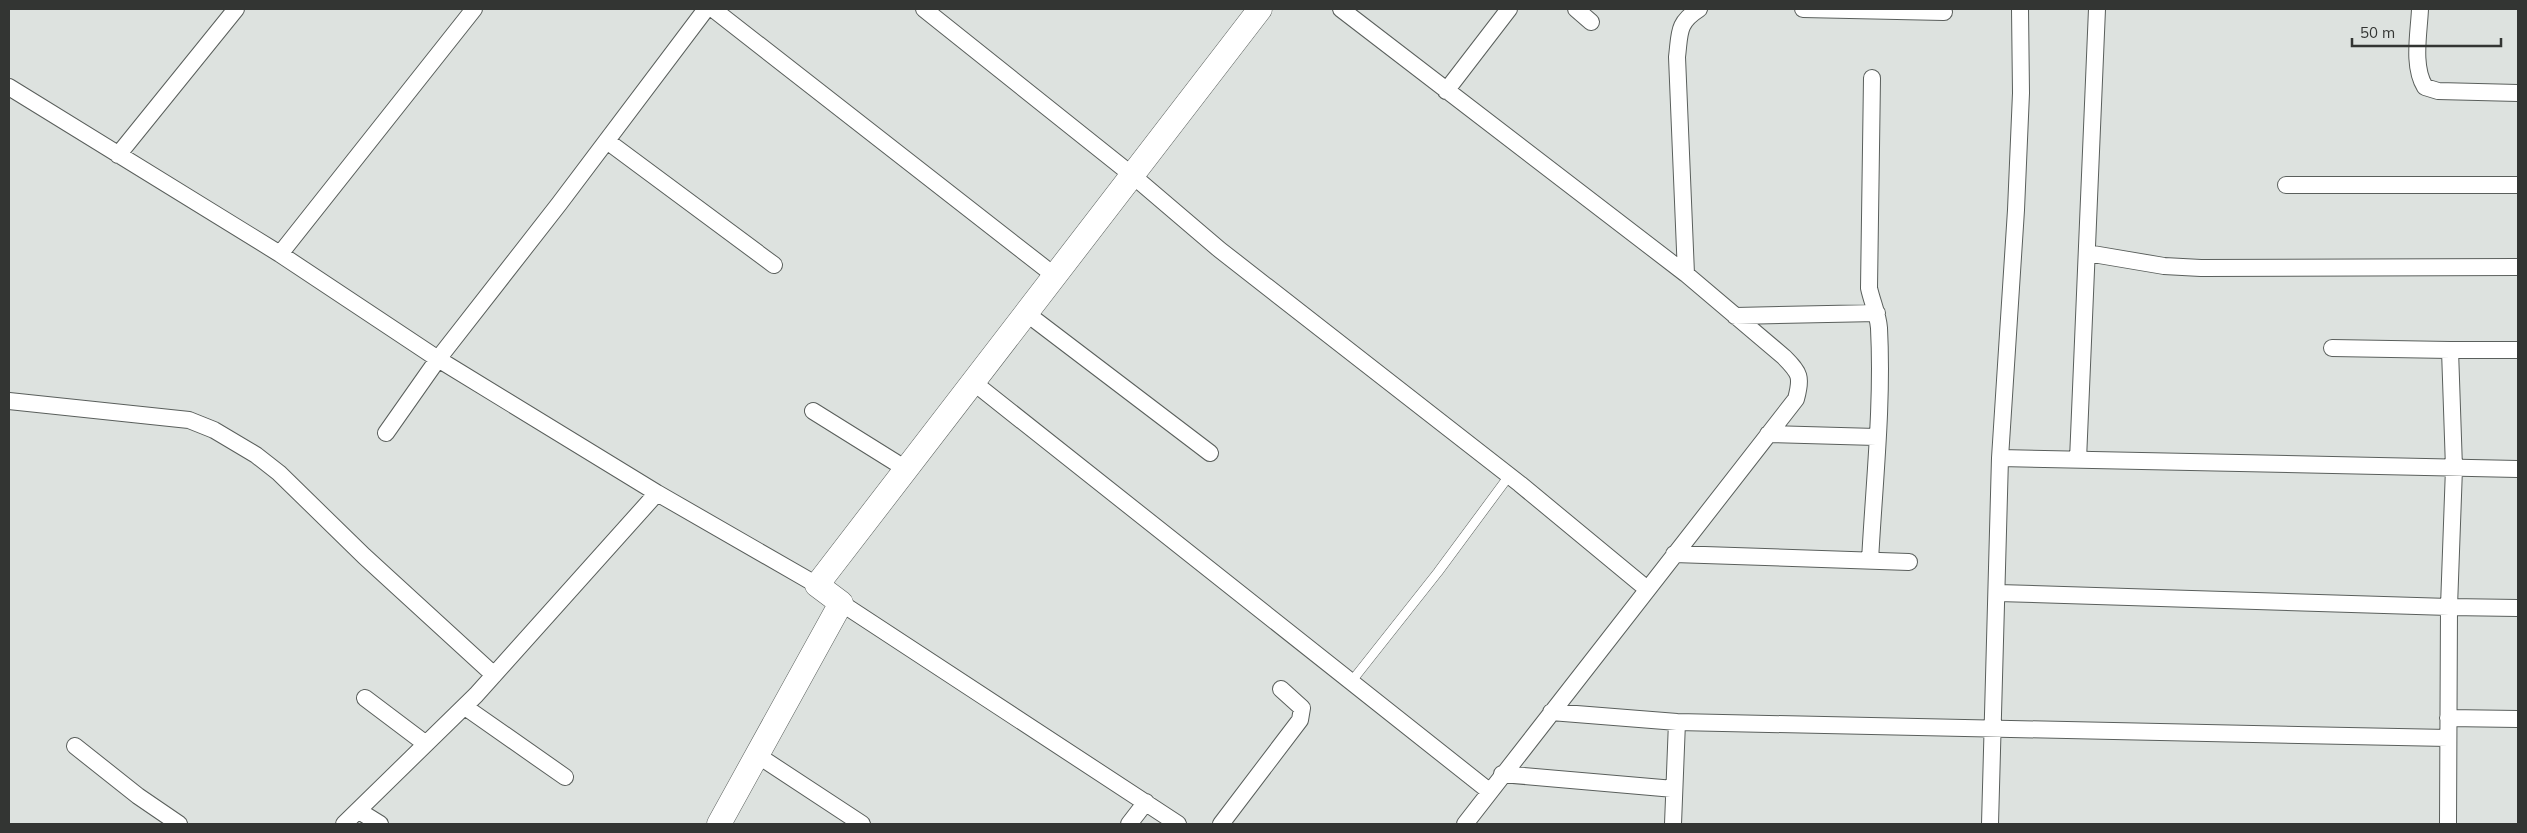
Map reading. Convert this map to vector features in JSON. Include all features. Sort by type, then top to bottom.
[{"type":"street","points":[[118,155],[236,9]]},
{"type":"street","points":[[280,254],[474,9]]},
{"type":"street","points":[[386,434],[438,359],[706,9]]},
{"type":"street","points":[[713,9],[1055,276]]},
{"type":"street","points":[[924,9],[1132,175],[1220,250],[1509,476],[1647,589]]},
{"type":"street","points":[[817,585],[1260,9]]},
{"type":"street","points":[[1341,9],[1686,274],[1784,356],[1796,369],[1800,383],[1796,399],[1502,774],[1465,824]]},
{"type":"street","points":[[1446,91],[1509,9]]},
{"type":"street","points":[[1576,9],[1592,22]]},
{"type":"street","points":[[1686,274],[1678,57],[1680,33],[1686,17],[1699,9]]},
{"type":"street","points":[[1803,9],[1944,12]]},
{"type":"street","points":[[1990,824],[1998,593],[2000,458],[2017,190],[2021,93],[2020,9]]},
{"type":"street","points":[[2078,460],[2096,9]]},
{"type":"street","points":[[2420,9],[2418,66],[2420,78],[2425,87],[2438,91],[2518,93]]},
{"type":"street","points":[[1870,561],[1879,378],[1878,313],[1869,288],[1872,78]]},
{"type":"street","points":[[9,87],[280,254],[438,359],[657,493],[817,585],[841,603],[1178,824]]},
{"type":"street","points":[[606,141],[774,265]]},
{"type":"street","points":[[2286,185],[2518,185]]},
{"type":"street","points":[[2087,253],[2164,266],[2201,268],[2518,267]]},
{"type":"street","points":[[1026,313],[1210,453]]},
{"type":"street","points":[[1736,316],[1878,313]]},
{"type":"street","points":[[2332,348],[2518,350]]},
{"type":"street","points":[[2448,824],[2448,607],[2454,468],[2450,350]]},
{"type":"street","points":[[973,382],[1489,791]]},
{"type":"street","points":[[9,401],[189,420],[214,430],[256,455],[279,473],[364,556],[494,675]]},
{"type":"street","points":[[814,411],[906,470]]},
{"type":"street","points":[[1768,434],[1876,437]]},
{"type":"street","points":[[2000,458],[2518,469]]},
{"type":"street","points":[[344,824],[465,707],[657,493]]},
{"type":"street","points":[[1674,554],[1909,562]]},
{"type":"street","points":[[1998,593],[2518,608]]},
{"type":"street","points":[[719,824],[841,603]]},
{"type":"street","points":[[1221,824],[1300,720],[1302,708],[1281,689]]},
{"type":"street","points":[[365,698],[426,744]]},
{"type":"street","points":[[465,707],[565,777]]},
{"type":"street","points":[[1551,712],[1677,722],[2448,738]]},
{"type":"street","points":[[2448,718],[2518,719]]},
{"type":"street","points":[[1673,824],[1677,722]]},
{"type":"street","points":[[74,746],[138,796],[179,824]]},
{"type":"street","points":[[757,754],[862,824]]},
{"type":"street","points":[[1502,774],[1674,788]]},
{"type":"street","points":[[1130,824],[1146,802]]},
{"type":"street","points":[[359,811],[380,824]]},
{"type":"lane","points":[[1351,682],[1438,572],[1509,476]]}]
